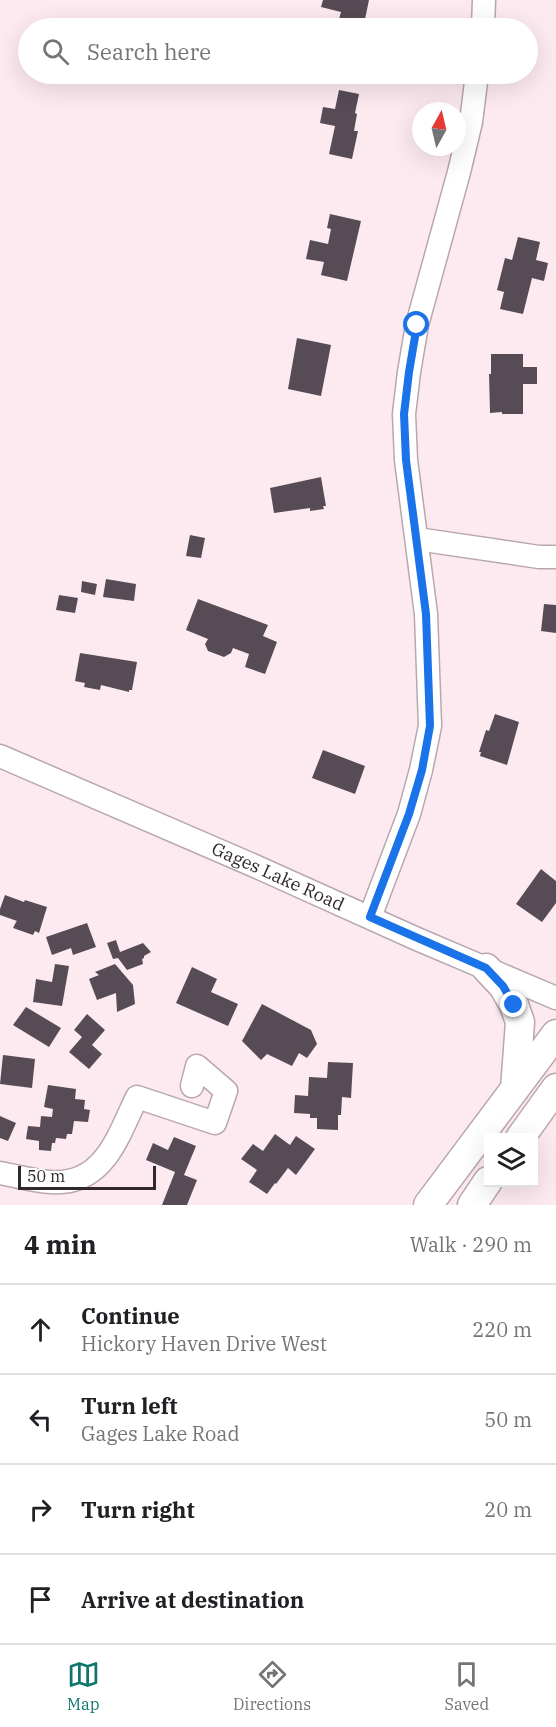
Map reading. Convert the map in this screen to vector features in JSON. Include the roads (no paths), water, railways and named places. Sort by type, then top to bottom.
[{"type":"main road","points":[[486,968],[503,986],[514,1005],[520,1022],[515,1089]]},
{"type":"main road","points":[[428,1205],[556,1034]]},
{"type":"main road","points":[[523,1133],[556,1088]]},
{"type":"main road","points":[[471,1205],[484,1187]]},
{"type":"street","points":[[483,18],[484,0]]},
{"type":"street","points":[[370,917],[409,814],[422,770],[430,726],[426,614],[406,460],[404,414],[417,325],[459,172],[471,122],[476,84]]},
{"type":"street","points":[[417,539],[539,557],[556,557]]},
{"type":"street","name":"Gages Lake Road","points":[[0,756],[556,998]]},
{"type":"street","points":[[0,1173],[51,1182],[68,1182],[93,1172],[110,1152],[137,1097],[215,1122],[226,1091],[196,1066],[192,1086]]}]
